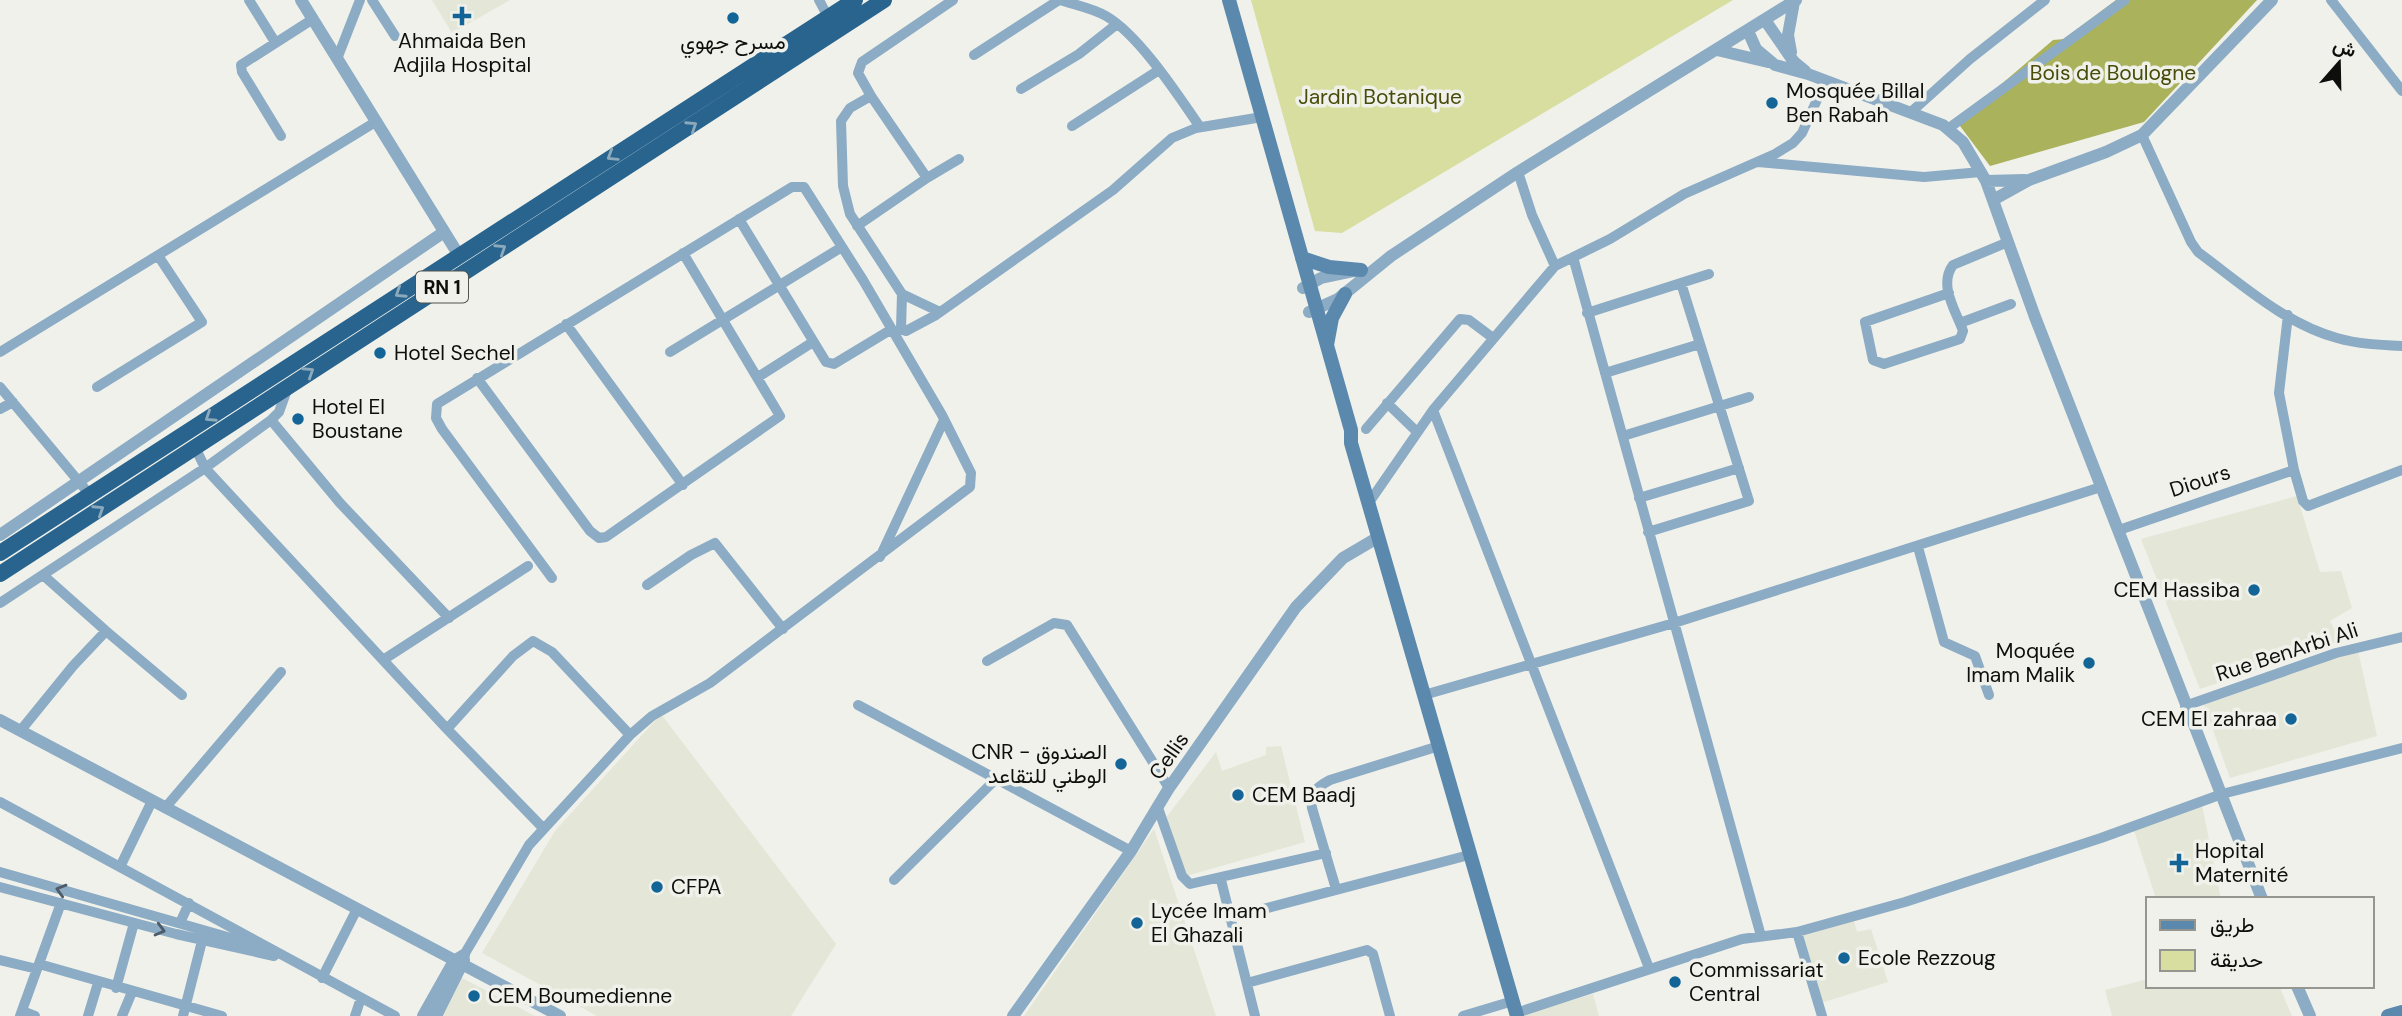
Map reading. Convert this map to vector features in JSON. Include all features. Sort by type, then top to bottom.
[{"type":"highway","name":"RN 1","points":[[0,553],[49,512],[90,495],[458,254],[855,0]]},
{"type":"highway","name":"RN 1","points":[[0,574],[884,0]]},
{"type":"main road","points":[[1221,0],[1306,286],[1344,433],[1351,443]]},
{"type":"main road","points":[[1229,0],[1302,258],[1306,286]]},
{"type":"main road","points":[[1302,258],[1329,267],[1360,270]]},
{"type":"main road","points":[[1326,349],[1332,318],[1345,294]]},
{"type":"main road","points":[[1312,311],[1351,430],[1351,443],[1377,538],[1515,1010]]},
{"type":"main road","points":[[2388,1016],[2402,1012]]},
{"type":"street","points":[[249,0],[275,42]]},
{"type":"street","points":[[302,0],[458,254]]},
{"type":"street","points":[[337,59],[360,0]]},
{"type":"street","points":[[372,0],[395,36]]},
{"type":"street","points":[[819,0],[828,17]]},
{"type":"street","points":[[927,178],[858,73],[862,62],[953,0]]},
{"type":"street","points":[[974,55],[1059,0],[1105,16],[1117,24],[1159,70],[1200,127]]},
{"type":"street","points":[[1910,113],[1970,59],[2045,0]]},
{"type":"street","points":[[1949,128],[2125,0]]},
{"type":"street","points":[[1993,200],[2029,180],[2106,152],[2142,135],[2272,0]]},
{"type":"street","points":[[2330,0],[2402,91]]},
{"type":"street","points":[[1312,311],[1345,294],[1391,256],[1518,172],[1795,1]]},
{"type":"street","points":[[1794,62],[1788,35],[1795,1]]},
{"type":"street","points":[[281,136],[240,68],[243,62],[313,19]]},
{"type":"street","points":[[1765,20],[1794,62],[1808,74]]},
{"type":"street","points":[[1021,89],[1079,54],[1117,24]]},
{"type":"street","points":[[1748,31],[1756,49],[1775,65]]},
{"type":"street","points":[[1717,50],[1808,74],[1949,128],[1963,142],[1983,176],[1993,200],[2185,706],[2261,897]]},
{"type":"street","points":[[1072,126],[1159,70]]},
{"type":"street","points":[[1368,504],[1416,431],[1555,266],[1611,239],[1684,194],[1758,162],[1793,143],[1802,133],[1825,82]]},
{"type":"street","points":[[871,96],[850,108],[841,121],[846,204],[857,226],[902,294],[940,312]]},
{"type":"street","points":[[902,294],[903,331],[917,327],[940,312],[1113,190],[1172,138],[1200,127],[1255,118]]},
{"type":"street","points":[[0,352],[377,121]]},
{"type":"street","points":[[2142,135],[2191,242],[2199,252],[2288,315],[2337,338],[2402,346]]},
{"type":"street","points":[[857,226],[959,159]]},
{"type":"street","points":[[1758,162],[1924,177],[1983,176],[2029,180]]},
{"type":"street","points":[[1518,172],[1532,215],[1555,266]]},
{"type":"street","points":[[423,1016],[460,961],[518,860],[543,828],[630,736],[652,716],[692,695],[783,629],[970,487],[971,472],[944,420],[811,195],[799,186],[739,219],[441,399],[435,410],[436,418],[552,578]]},
{"type":"street","points":[[739,219],[827,362],[834,364],[892,329]]},
{"type":"street","points":[[0,535],[49,512],[79,481],[444,232]]},
{"type":"street","points":[[1949,293],[1865,322],[1873,360],[1884,363],[1960,339],[1963,331],[1946,280],[1953,265],[2008,242]]},
{"type":"street","points":[[670,352],[842,247]]},
{"type":"street","points":[[477,378],[596,536],[606,537],[779,418],[779,412],[683,253]]},
{"type":"street","points":[[1306,286],[1326,277],[1360,270],[1391,256]]},
{"type":"street","points":[[97,387],[202,323],[159,257]]},
{"type":"street","points":[[1573,257],[1761,936]]},
{"type":"street","points":[[1587,313],[1709,274]]},
{"type":"street","points":[[1648,532],[1749,501],[1681,283]]},
{"type":"street","points":[[1960,323],[2011,304]]},
{"type":"street","points":[[2288,315],[2279,393],[2303,501],[2308,506],[2402,470]]},
{"type":"street","points":[[1366,429],[1460,319],[1469,320],[1493,338]]},
{"type":"street","points":[[566,324],[683,485]]},
{"type":"street","points":[[758,377],[813,342]]},
{"type":"street","points":[[1605,373],[1700,344]]},
{"type":"street","points":[[0,603],[205,468],[271,421],[279,412],[288,386]]},
{"type":"street","points":[[0,387],[90,495]]},
{"type":"street","points":[[1623,436],[1749,397]]},
{"type":"street","points":[[0,409],[13,401]]},
{"type":"street","points":[[1387,403],[1416,431]]},
{"type":"street","points":[[1433,410],[1649,968]]},
{"type":"street","points":[[880,557],[944,420]]},
{"type":"street","points":[[271,421],[340,503],[449,618]]},
{"type":"street","points":[[195,447],[205,468],[447,729],[543,828]]},
{"type":"street","points":[[1639,498],[1739,468]]},
{"type":"street","name":"Diours","points":[[2119,530],[2294,470]]},
{"type":"street","points":[[1424,695],[1674,623],[2101,487]]},
{"type":"street","points":[[65,533],[76,553]]},
{"type":"street","name":"Cellis","points":[[1013,1016],[1296,607],[1343,558],[1377,538]]},
{"type":"street","points":[[647,585],[691,555],[716,543],[783,629]]},
{"type":"street","points":[[1918,547],[1944,642],[1975,656],[1989,695]]},
{"type":"street","points":[[383,660],[528,566]]},
{"type":"street","points":[[43,575],[181,695]]},
{"type":"street","points":[[987,661],[1054,624],[1067,625],[1169,788]]},
{"type":"street","points":[[21,730],[73,666],[107,631]]},
{"type":"street","name":"Rue BenArbi Ali","points":[[2185,706],[2336,653],[2402,637]]},
{"type":"street","points":[[447,729],[513,656],[533,641],[552,652],[630,736]]},
{"type":"street","points":[[165,808],[281,672]]},
{"type":"street","points":[[858,705],[1130,850]]},
{"type":"street","points":[[0,720],[560,1016]]},
{"type":"street","points":[[1336,889],[1312,808],[1312,794],[1315,789],[1330,780],[1439,746]]},
{"type":"street","points":[[1463,1016],[1515,1010],[1761,936],[1797,932],[1905,902],[2101,838],[2222,794],[2402,748]]},
{"type":"street","points":[[894,880],[996,779]]},
{"type":"street","points":[[121,867],[152,801]]},
{"type":"street","points":[[0,802],[396,1016]]},
{"type":"street","points":[[1157,808],[1186,883],[1221,880],[1326,853]]},
{"type":"street","points":[[1229,918],[1469,855]]},
{"type":"street","points":[[0,872],[269,949]]},
{"type":"street","points":[[1221,880],[1255,1016]]},
{"type":"street","points":[[0,887],[202,941],[285,958]]},
{"type":"street","points":[[96,912],[99,901]]},
{"type":"street","points":[[180,923],[189,903]]},
{"type":"street","points":[[35,1016],[21,1014],[61,904]]},
{"type":"street","points":[[322,978],[357,909]]},
{"type":"street","points":[[116,988],[134,923]]},
{"type":"street","points":[[1797,932],[1822,1016]]},
{"type":"street","points":[[184,1011],[202,941]]},
{"type":"street","points":[[1247,983],[1367,950],[1373,954],[1390,1016]]},
{"type":"street","points":[[0,960],[38,967],[132,992],[184,1011],[222,1016]]},
{"type":"street","points":[[436,1016],[460,961]]},
{"type":"street","points":[[88,1016],[98,983]]},
{"type":"street","points":[[2298,988],[2310,1016]]},
{"type":"street","points":[[122,1016],[132,992]]},
{"type":"street","points":[[355,1016],[361,998]]},
{"type":"shaded area","name":"Ahmaida Ben Adjila Hospital","points":[[432,0],[510,0],[452,33]]},
{"type":"shaded area","name":"CEM Hassiba","points":[[2297,496],[2320,572],[2341,571],[2352,608],[2330,621],[2340,641],[2200,689],[2141,539]]},
{"type":"shaded area","name":"CEM El zahraa","points":[[2357,646],[2377,736],[2230,778],[2203,702]]},
{"type":"shaded area","name":"CFPA","points":[[661,714],[836,944],[791,1016],[597,1016],[482,953],[555,831]]},
{"type":"shaded area","name":"CEM Baadj","points":[[1281,746],[1305,842],[1186,876],[1165,819],[1216,752],[1222,771],[1266,755],[1266,747]]},
{"type":"shaded area","name":"Hopital Maternité","points":[[2202,805],[2221,897],[2155,897],[2133,827]]},
{"type":"shaded area","name":"Lycée Imam El Ghazali","points":[[1154,829],[1216,1016],[1024,1016]]},
{"type":"shaded area","name":"Ecole Rezzoug","points":[[1854,921],[1857,932],[1871,929],[1888,982],[1821,1003],[1802,934]]},
{"type":"shaded area","name":"CEM Boumedienne","points":[[460,977],[535,1016],[440,1016]]},
{"type":"shaded area","points":[[2146,980],[2146,988],[2280,988],[2292,1016],[2112,1016],[2105,990]]},
{"type":"shaded area","points":[[1593,994],[1599,1016],[1525,1016],[1525,1014]]},
{"type":"green space","name":"Jardin Botanique","points":[[1251,0],[1733,0],[1342,233],[1315,231]]},
{"type":"green space","name":"Bois de Boulogne","points":[[2116,0],[2257,0],[2144,122],[1990,166],[1957,122],[2053,40],[2064,39]]},
{"type":"place","name":"Ahmaida Ben Adjila Hospital","points":[[462,16]]},
{"type":"place","name":"مسرح جهوي","points":[[733,18]]},
{"type":"place","name":"Mosquée Billal Ben Rabah","points":[[1772,103]]},
{"type":"place","name":"Hotel Sechel","points":[[380,353]]},
{"type":"place","name":"Hotel El Boustane","points":[[298,419]]},
{"type":"place","name":"CEM Hassiba","points":[[2254,590]]},
{"type":"place","name":"Moquée Imam Malik","points":[[2089,663]]},
{"type":"place","name":"CEM El zahraa","points":[[2291,719]]},
{"type":"place","name":"CNR - الصندوق الوطني للتقاعد","points":[[1121,764]]},
{"type":"place","name":"CEM Baadj","points":[[1238,795]]},
{"type":"place","name":"Hopital Maternité","points":[[2179,863]]},
{"type":"place","name":"CFPA","points":[[657,887]]},
{"type":"place","name":"Lycée Imam El Ghazali","points":[[1137,923]]},
{"type":"place","name":"Ecole Rezzoug","points":[[1844,958]]},
{"type":"place","name":"Commissariat Central","points":[[1675,982]]},
{"type":"place","name":"CEM Boumedienne","points":[[474,996]]}]
